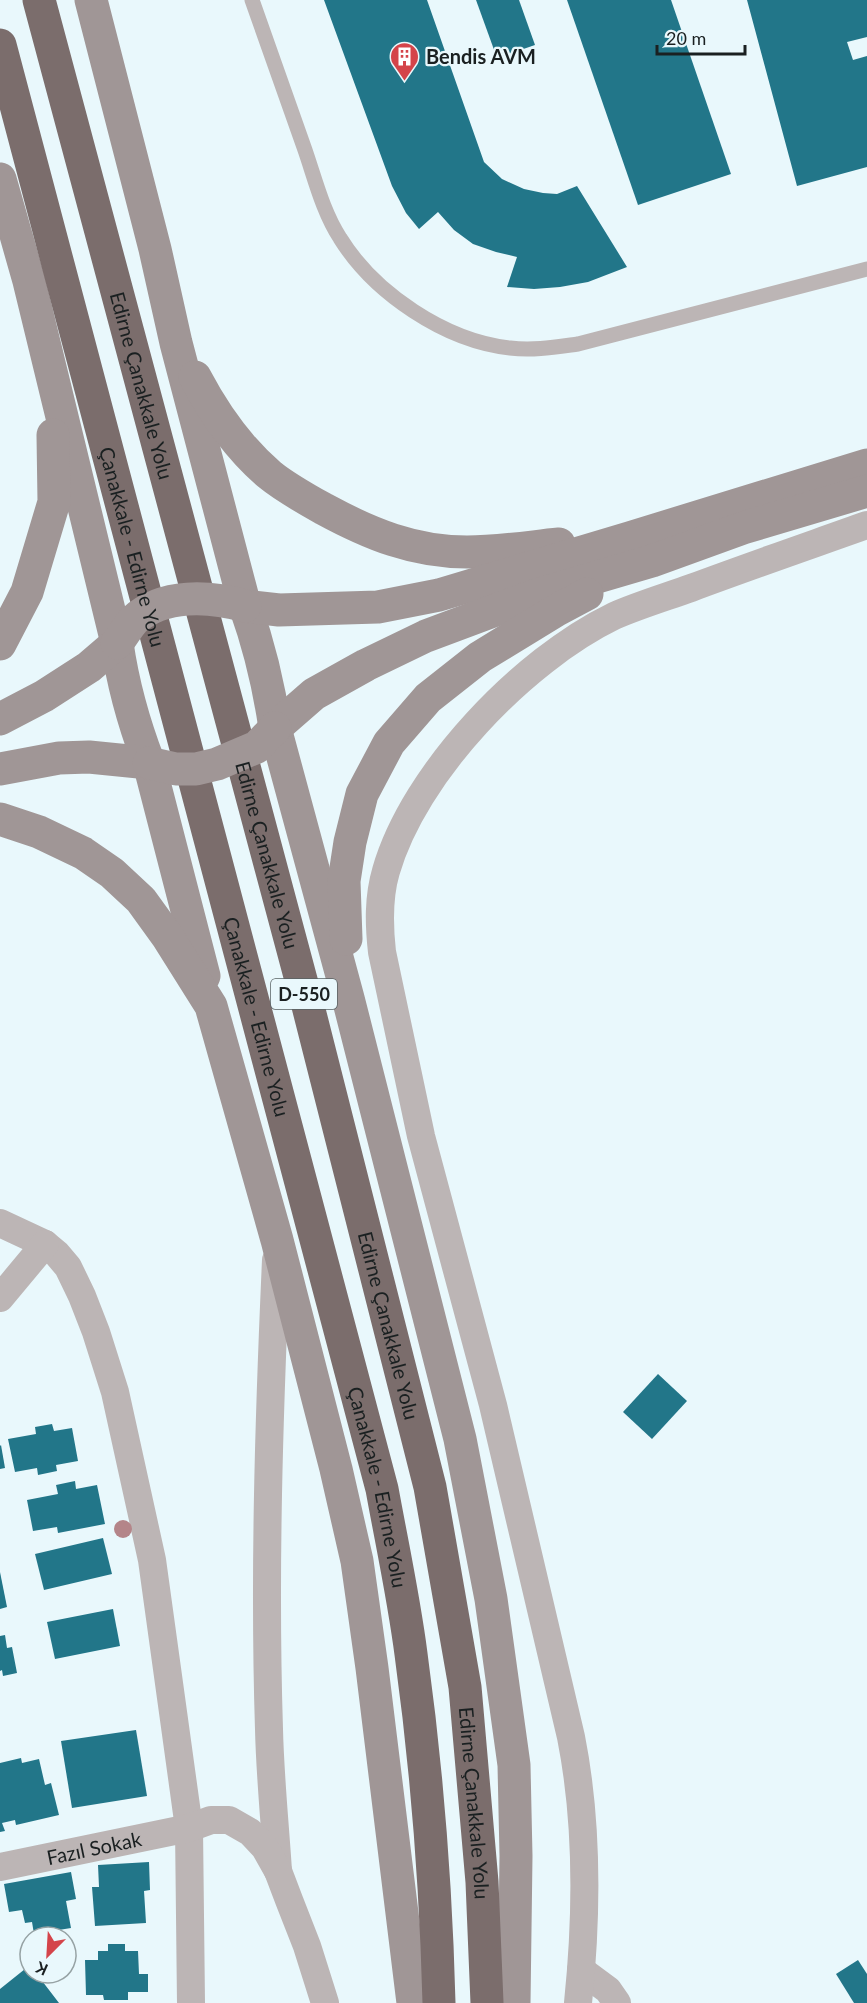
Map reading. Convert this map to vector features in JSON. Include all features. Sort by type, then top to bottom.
[{"type":"highway","name":"Edirne Çanakkale Yolu","points":[[39,0],[308,1006],[429,1487],[465,1687],[482,1871],[487,2003]]},
{"type":"highway","name":"Çanakkale - Edirne Yolu","points":[[0,45],[382,1489],[411,1652],[424,1760],[437,1917],[439,2003]]},
{"type":"main road","points":[[91,0],[155,249],[176,343],[245,606],[265,673],[275,728],[348,998],[460,1439],[491,1599],[514,1765],[516,1856],[514,2003]]},
{"type":"main road","points":[[0,179],[29,281],[117,643],[127,698],[149,764],[211,1006],[277,1240],[333,1457],[357,1561],[374,1680],[412,2003]]},
{"type":"main road","points":[[176,343],[208,402],[239,443],[270,475],[308,501],[362,530],[418,547],[467,552],[640,550]]},
{"type":"main road","points":[[0,644],[27,592],[54,502],[52,376]]},
{"type":"main road","points":[[0,769],[59,758],[89,757],[176,769],[217,764],[257,747],[314,694],[366,665],[426,636],[533,596],[640,550],[867,465]]},
{"type":"main road","points":[[0,719],[45,696],[80,673],[117,643],[134,620],[150,610],[173,601],[197,598],[221,599],[245,606],[285,610],[378,607],[743,528],[867,491]]},
{"type":"main road","points":[[348,998],[344,880],[350,842],[362,794],[389,743],[428,698],[480,657],[556,610],[640,550]]},
{"type":"main road","points":[[0,819],[39,832],[83,853],[112,873],[141,900],[167,936],[211,1006]]},
{"type":"street","points":[[578,2003],[582,1970],[584,1856],[578,1770],[495,1416],[421,1136],[392,1004],[379,926],[386,872],[408,820],[435,773],[513,686],[567,644],[615,616],[867,525]]},
{"type":"street","points":[[0,1223],[45,1244],[68,1267],[96,1332],[115,1392],[152,1560],[189,1828],[191,2003]]},
{"type":"street","points":[[277,1240],[270,1391],[267,1602],[269,1731],[278,1870],[307,1946],[325,2003]]},
{"type":"street","points":[[0,1298],[45,1244]]},
{"type":"street","name":"Fazıl Sokak","points":[[0,1867],[189,1828],[211,1820],[230,1820],[250,1832],[258,1840],[278,1870]]},
{"type":"street","points":[[582,1970],[608,1990],[617,2003]]},
{"type":"lane","points":[[252,0],[321,197],[340,238],[358,263],[380,287],[427,319],[458,333],[482,342],[510,348],[544,348],[578,344],[867,269]]},
{"type":"building","name":"Bendis AVM","points":[[324,0],[427,0],[484,162],[502,179],[524,189],[557,194],[577,186],[627,267],[588,282],[560,287],[534,289],[507,287],[517,257],[473,244],[454,230],[438,212],[419,229],[406,213],[392,186]]},
{"type":"building","points":[[476,0],[519,0],[535,45],[497,58]]},
{"type":"building","points":[[567,0],[671,0],[731,174],[638,205]]},
{"type":"building","points":[[747,0],[867,0],[867,37],[847,42],[853,60],[867,56],[867,167],[797,186]]},
{"type":"building","points":[[658,1374],[687,1401],[652,1439],[623,1412]]},
{"type":"building","points":[[52,1424],[54,1431],[72,1428],[78,1461],[56,1465],[57,1471],[38,1475],[37,1468],[15,1472],[8,1439],[36,1434],[35,1427]]},
{"type":"building","points":[[0,1446],[5,1468],[0,1469]]},
{"type":"building","points":[[75,1481],[76,1489],[97,1485],[105,1524],[58,1533],[57,1527],[33,1531],[27,1500],[58,1494],[56,1485]]},
{"type":"building","points":[[103,1538],[112,1574],[44,1590],[35,1554]]},
{"type":"building","points":[[0,1572],[7,1607],[0,1609]]},
{"type":"building","points":[[113,1609],[120,1646],[55,1659],[47,1622]]},
{"type":"building","points":[[5,1635],[7,1648],[12,1647],[17,1673],[3,1676],[2,1670],[0,1671],[0,1636]]},
{"type":"building","points":[[136,1730],[147,1796],[72,1808],[61,1741]]},
{"type":"building","points":[[21,1758],[22,1763],[39,1759],[45,1785],[51,1783],[59,1815],[16,1825],[15,1820],[2,1823],[5,1831],[0,1832],[0,1763]]},
{"type":"building","points":[[149,1862],[150,1890],[144,1891],[146,1923],[95,1926],[92,1887],[99,1887],[98,1865]]},
{"type":"building","points":[[71,1872],[76,1899],[66,1901],[70,1925],[25,1923],[22,1910],[9,1912],[4,1884]]},
{"type":"building","points":[[108,1944],[125,1944],[125,1951],[138,1951],[139,1974],[148,1974],[148,1992],[128,1992],[128,2000],[104,2000],[103,1995],[86,1995],[85,1960],[98,1960],[98,1951],[108,1951]]},
{"type":"building","points":[[858,1960],[867,1974],[867,2003],[854,2003],[836,1974]]},
{"type":"building","points":[[18,1975],[18,1985],[45,1985],[59,2003],[0,2003],[0,1989]]},
{"type":"place","name":"Bendis AVM","points":[[405,82]]}]
